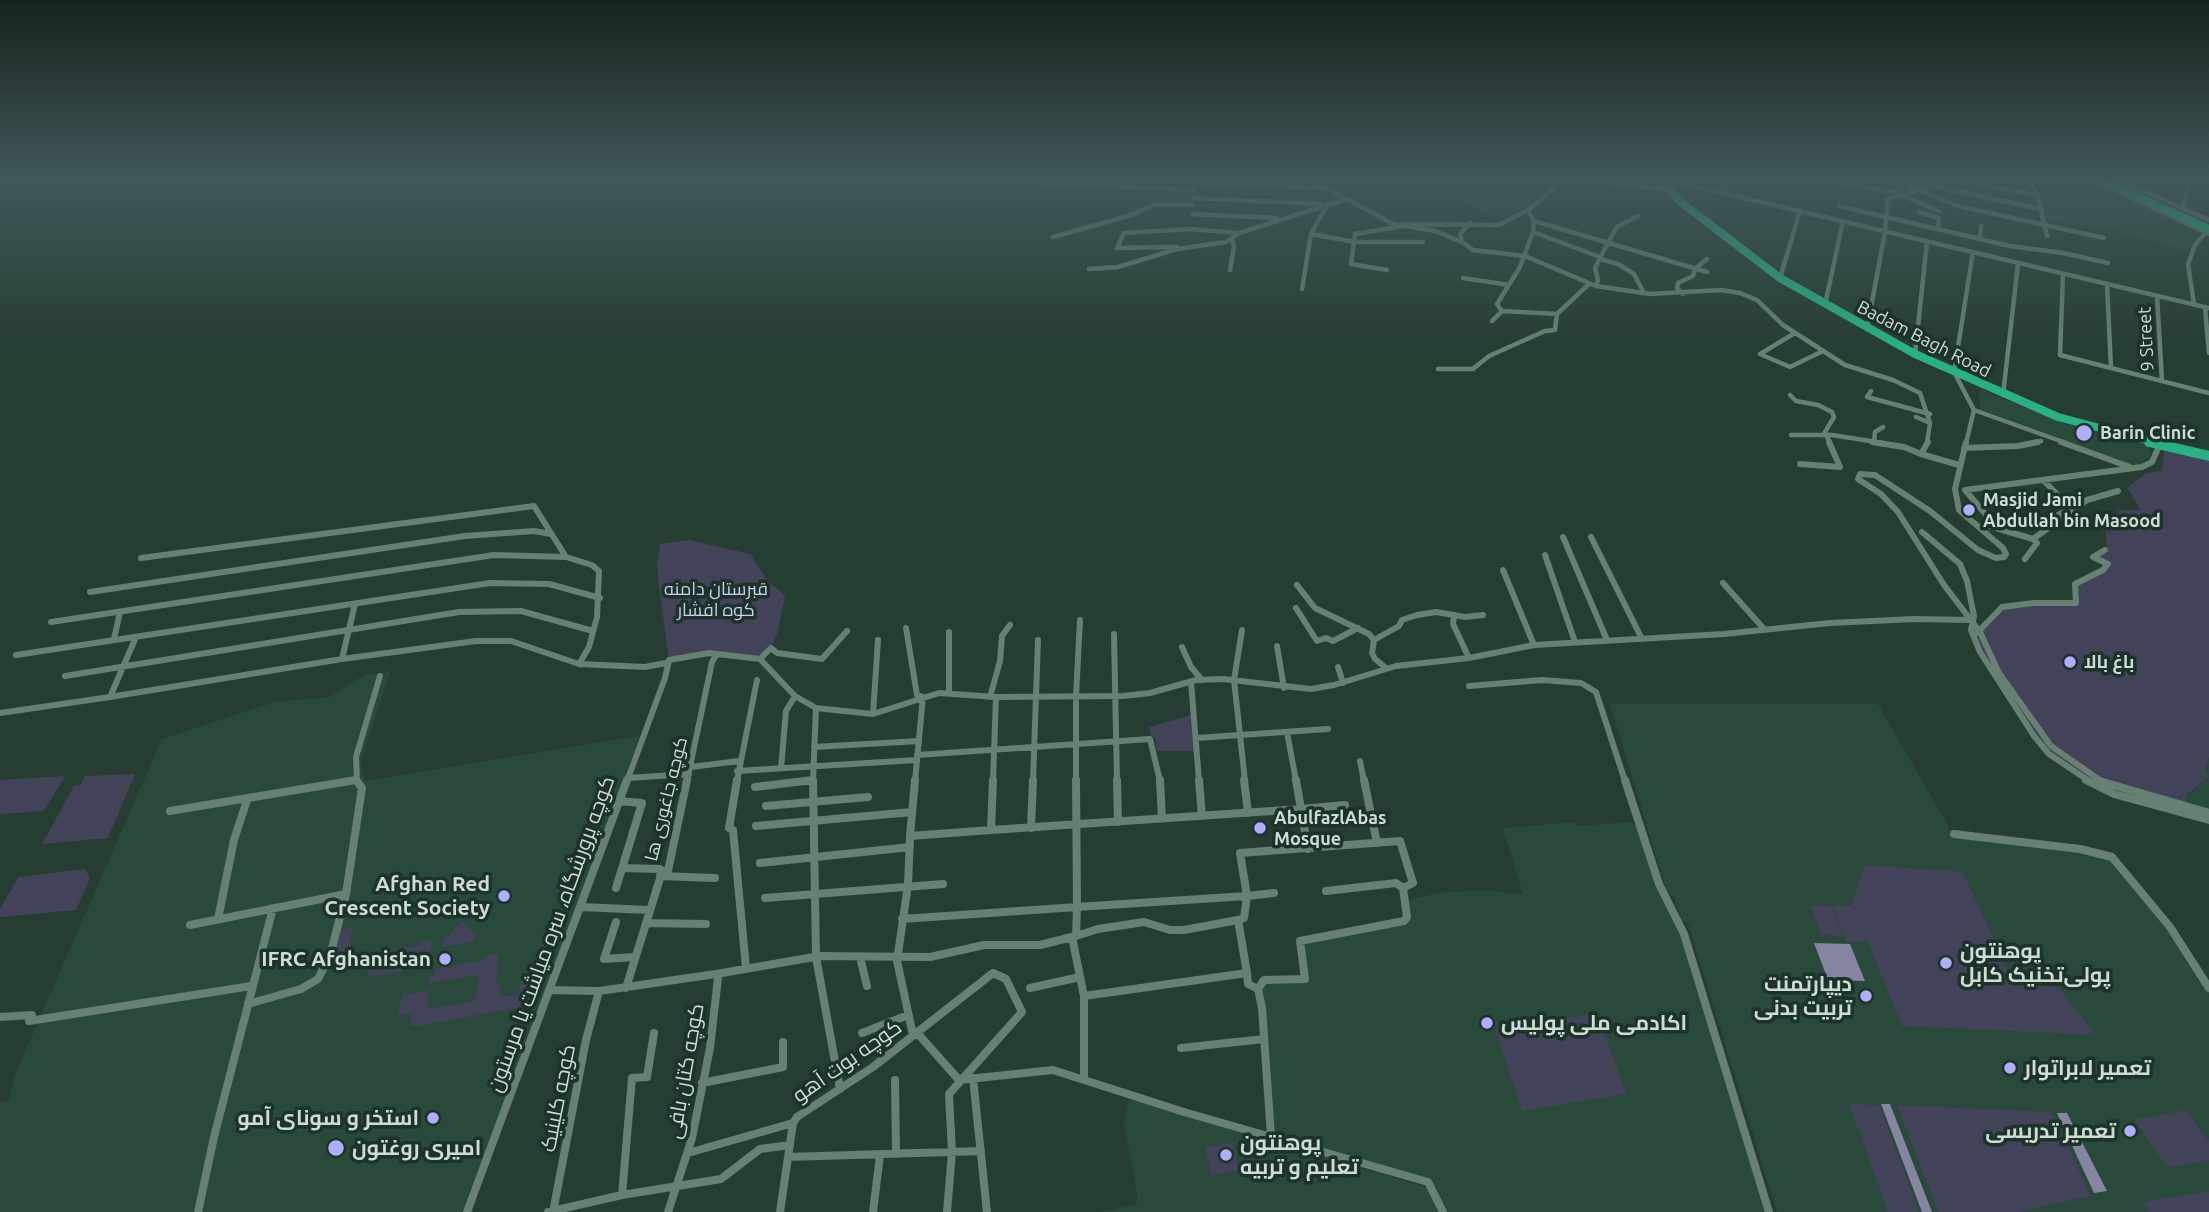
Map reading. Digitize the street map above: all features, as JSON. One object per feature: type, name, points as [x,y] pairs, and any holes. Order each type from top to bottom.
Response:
[{"type":"main road","name":"Badam Bagh Road","points":[[1723,235],[1780,278],[1825,305],[1914,354],[2003,395],[2085,425],[2209,456]]},
{"type":"street","points":[[1053,237],[1062,235]]},
{"type":"street","points":[[1123,235],[1116,248],[1186,248]]},
{"type":"street","points":[[1089,269],[1118,267],[1186,248],[1226,242],[1238,235]]},
{"type":"street","points":[[1302,289],[1311,235]]},
{"type":"street","points":[[1314,235],[1355,242],[1423,242]]},
{"type":"street","points":[[1356,235],[1350,264],[1387,270]]},
{"type":"street","points":[[1442,235],[1462,242],[1473,250],[1525,256],[1596,286],[1644,293],[1684,294],[1699,290],[1740,293],[1757,300],[1765,311],[1845,365],[1893,380],[1920,393],[1930,414],[1929,439],[1921,454]]},
{"type":"street","points":[[1460,235],[1462,242]]},
{"type":"street","points":[[1502,311],[1497,304],[1525,256],[1532,235]]},
{"type":"street","points":[[1540,235],[1618,264],[1634,274],[1644,293]]},
{"type":"street","points":[[1577,235],[1707,272]]},
{"type":"street","points":[[1596,286],[1598,280],[1594,268],[1613,235]]},
{"type":"street","points":[[1780,278],[1793,235]]},
{"type":"street","points":[[1825,305],[1840,235]]},
{"type":"street","points":[[1867,329],[1885,235]]},
{"type":"street","points":[[1896,235],[2207,307],[2209,353]]},
{"type":"street","points":[[1964,235],[2108,263]]},
{"type":"street","points":[[2088,235],[2104,238]]},
{"type":"street","points":[[2194,304],[2188,264],[2195,245],[2203,235]]},
{"type":"street","points":[[1230,270],[1234,247],[1232,239]]},
{"type":"street","points":[[1914,354],[1927,242]]},
{"type":"street","points":[[1973,252],[1954,372],[1974,410],[2133,468]]},
{"type":"street","points":[[1684,294],[1677,288],[1678,282],[1693,276],[1695,269],[1707,259]]},
{"type":"street","points":[[2003,395],[2018,264]]},
{"type":"street","points":[[2063,274],[2060,355],[2209,393]]},
{"type":"street","points":[[1463,278],[1509,285]]},
{"type":"street","points":[[1438,369],[1473,369],[1489,356],[1545,331],[1555,330],[1557,314],[1589,284]]},
{"type":"street","points":[[2107,285],[2111,368]]},
{"type":"street","name":"9 Street","points":[[2157,296],[2162,381]]},
{"type":"street","points":[[1492,321],[1502,311],[1557,314]]},
{"type":"street","points":[[1795,333],[1760,354],[1790,367],[1823,351]]},
{"type":"street","points":[[1871,391],[1866,397],[1930,414]]},
{"type":"street","points":[[1790,395],[1796,401],[1815,404],[1832,412],[1835,417],[1827,425],[1827,435],[1840,467],[1800,464]]},
{"type":"street","points":[[1974,410],[1959,464],[1955,489],[1957,506],[2003,548],[2004,557],[1996,558],[1978,550],[1930,511],[1875,475],[1860,474],[1858,479],[1881,494],[1898,512],[1931,566],[1971,621],[1992,674],[2049,754],[2091,783],[2115,794],[2207,816]]},
{"type":"street","points":[[1916,417],[1930,423]]},
{"type":"street","points":[[1874,442],[1875,432],[1883,427]]},
{"type":"street","points":[[1791,435],[1827,435],[1904,447],[1959,464]]},
{"type":"street","points":[[1964,448],[2018,446],[2041,441]]},
{"type":"street","points":[[2044,481],[2064,501],[2067,510],[2052,519],[2008,525],[2000,525],[1988,517],[1965,490],[2133,468],[2152,462],[2160,444]]},
{"type":"street","points":[[2034,539],[2087,500],[2118,491]]},
{"type":"street","points":[[141,558],[534,506],[566,557]]},
{"type":"street","points":[[1989,526],[2034,539],[2037,543],[2025,559]]},
{"type":"street","points":[[90,592],[465,536],[534,531],[551,534]]},
{"type":"street","points":[[1922,532],[1960,564],[1967,581],[1974,616],[1971,621]]},
{"type":"street","points":[[1563,537],[1607,640]]},
{"type":"street","points":[[1591,537],[1642,639]]},
{"type":"street","points":[[1977,633],[2002,607],[2033,603],[2076,603],[2075,584],[2103,570],[2108,564],[2093,557],[2105,550]]},
{"type":"street","points":[[51,622],[494,555],[566,557],[592,565],[599,571],[600,598],[593,631],[589,647],[579,664]]},
{"type":"street","points":[[1545,555],[1576,642]]},
{"type":"street","points":[[1503,570],[1534,645]]},
{"type":"street","points":[[16,655],[432,590],[520,582],[549,584],[600,598]]},
{"type":"street","points":[[1723,583],[1764,629]]},
{"type":"street","points":[[1297,585],[1315,608],[1370,634],[1374,640],[1372,653],[1386,668]]},
{"type":"street","points":[[342,659],[355,604]]},
{"type":"street","points":[[1296,608],[1317,641],[1326,638],[1333,641],[1358,628]]},
{"type":"street","points":[[65,676],[459,612],[521,611],[593,631]]},
{"type":"street","points":[[114,639],[120,612]]},
{"type":"street","points":[[1374,640],[1399,626],[1402,620],[1417,615],[1436,612],[1454,616],[1483,615]]},
{"type":"street","points":[[1454,616],[1453,624],[1469,657]]},
{"type":"street","points":[[0,713],[342,659],[501,640],[579,664],[665,666],[669,660],[696,654],[760,659],[795,696],[817,708],[873,714],[923,697],[949,692],[993,697],[1150,694],[1202,680],[1234,680],[1284,688],[1311,689],[1343,683],[1386,668],[1534,645],[1914,618],[1971,621]]},
{"type":"street","points":[[1080,620],[1075,743],[1077,907],[1074,937],[1084,996],[1084,1080]]},
{"type":"street","points":[[990,830],[994,750],[993,697],[1002,636],[1010,625]]},
{"type":"street","points":[[906,628],[917,695],[923,697]]},
{"type":"street","points":[[1242,630],[1234,680],[1248,813]]},
{"type":"street","points":[[760,659],[771,648],[777,653],[822,659],[847,631]]},
{"type":"street","points":[[949,632],[949,692]]},
{"type":"street","points":[[1114,634],[1118,822]]},
{"type":"street","points":[[110,697],[127,664],[136,637]]},
{"type":"street","points":[[873,714],[878,640]]},
{"type":"street","points":[[1031,828],[1038,640]]},
{"type":"street","points":[[1277,646],[1284,688]]},
{"type":"street","points":[[1182,647],[1191,667],[1202,680]]},
{"type":"street","name":"کوچه جاغوری ها","points":[[625,988],[661,874],[668,871],[712,662],[717,654]]},
{"type":"street","name":"کوچه پرورشگاه، سره میاشت یا مرستون","points":[[467,1212],[665,678],[665,666]]},
{"type":"street","points":[[1338,667],[1343,683]]},
{"type":"street","points":[[248,1004],[301,989],[318,979],[330,956],[346,894],[362,788],[356,780],[356,757],[380,676]]},
{"type":"street","points":[[746,968],[733,830],[729,828],[737,771],[757,680]]},
{"type":"street","points":[[1469,686],[1542,680],[1581,683],[1596,692],[1658,884],[1684,934],[1769,1212]]},
{"type":"street","points":[[1191,682],[1202,817]]},
{"type":"street","points":[[781,768],[786,711],[795,696]]},
{"type":"street","points":[[923,697],[908,885],[897,958],[913,1035],[919,1035],[959,1080]]},
{"type":"street","points":[[817,708],[814,712],[813,780],[816,957],[840,1089]]},
{"type":"street","points":[[1196,738],[1328,729]]},
{"type":"street","points":[[1287,732],[1308,849]]},
{"type":"street","points":[[737,771],[1150,739],[1158,771],[1162,819]]},
{"type":"street","points":[[814,747],[919,741]]},
{"type":"street","points":[[628,778],[739,761]]},
{"type":"street","points":[[1360,761],[1377,843]]},
{"type":"street","points":[[170,811],[356,780]]},
{"type":"street","points":[[755,787],[813,780]]},
{"type":"street","points":[[766,806],[868,797]]},
{"type":"street","points":[[218,919],[234,840],[247,800]]},
{"type":"street","points":[[616,888],[642,803],[619,801]]},
{"type":"street","points":[[910,836],[1345,805]]},
{"type":"street","points":[[757,826],[912,812]]},
{"type":"street","points":[[1954,834],[2109,854],[2170,927],[2209,988]]},
{"type":"street","points":[[716,974],[816,957],[930,957],[984,945],[1040,945],[1098,929],[1144,922],[1151,926],[1177,930],[1238,920],[1244,918],[1247,896],[1240,853],[1400,841],[1413,883],[1403,888]]},
{"type":"street","points":[[760,863],[910,847]]},
{"type":"street","points":[[623,867],[660,869],[661,874],[715,878]]},
{"type":"street","points":[[1326,891],[1396,883],[1403,888]]},
{"type":"street","points":[[765,898],[943,884]]},
{"type":"street","points":[[1271,1136],[1262,1008],[1258,989],[1264,980],[1305,979],[1300,941],[1404,921],[1407,917],[1403,888]]},
{"type":"street","points":[[902,919],[1274,893]]},
{"type":"street","points":[[190,925],[346,894]]},
{"type":"street","points":[[580,907],[649,910]]},
{"type":"street","points":[[198,1212],[205,1171],[248,1004],[250,986],[273,908]]},
{"type":"street","points":[[1238,920],[1248,984],[1258,989]]},
{"type":"street","points":[[616,922],[604,959],[634,957]]},
{"type":"street","points":[[646,923],[706,924]]},
{"type":"street","points":[[860,957],[867,986]]},
{"type":"street","name":"کوچه بوت آهو","points":[[780,1212],[793,1123],[797,1117],[840,1089],[993,973],[1006,979],[1022,1012],[959,1080]]},
{"type":"street","points":[[1084,996],[1247,973]]},
{"type":"street","name":"کوچه کتان بافی","points":[[550,990],[625,988],[716,974],[718,978],[710,1048],[688,1153],[668,1212]]},
{"type":"street","points":[[1030,988],[1080,977]]},
{"type":"street","points":[[0,1017],[30,1018],[250,986]]},
{"type":"street","name":"کوچه کلینیک","points":[[551,1212],[586,1040],[599,990]]},
{"type":"street","points":[[862,1033],[908,1015]]},
{"type":"street","points":[[622,1195],[632,1078],[646,1077],[654,1033]]},
{"type":"street","points":[[1181,1048],[1264,1039]]},
{"type":"street","points":[[702,1083],[783,1067],[783,1042]]},
{"type":"street","points":[[959,1080],[1053,1070],[1428,1182],[1443,1212]]},
{"type":"street","points":[[973,1078],[987,1212]]},
{"type":"street","points":[[895,1080],[896,1154]]},
{"type":"street","points":[[947,1212],[952,1152],[948,1098],[959,1080]]},
{"type":"street","points":[[688,1153],[793,1123]]},
{"type":"street","points":[[551,1212],[622,1195],[721,1179],[760,1149],[790,1145]]},
{"type":"street","points":[[788,1157],[981,1151]]},
{"type":"street","points":[[873,1212],[880,1155]]},
{"type":"shaded area","points":[[2130,235],[2198,235],[2186,251]]},
{"type":"shaded area","points":[[1979,389],[2070,425],[2148,446],[2151,455],[2137,467],[1980,409]]},
{"type":"shaded area","points":[[390,672],[361,760],[364,781],[639,736],[595,863],[462,1212],[0,1212],[0,1103],[9,1101],[14,1077],[162,739],[275,702],[330,697],[364,675]]},
{"type":"shaded area","name":"پوهنتون پولی‌تخنیک کابل","points":[[1610,704],[1878,704],[1954,836],[2106,855],[2173,933],[2209,993],[2209,1212],[1777,1212],[1688,923],[1681,920],[1674,895],[1668,895]]},
{"type":"shaded area","points":[[2209,758],[2209,820],[2195,816],[2185,797],[2198,788]]},
{"type":"shaded area","name":"اکادمی ملی پولیس","points":[[1574,822],[1576,826],[1632,822],[1633,825],[1639,825],[1680,925],[1769,1212],[1443,1212],[1428,1182],[1271,1136],[1258,989],[1264,980],[1305,978],[1300,941],[1404,921],[1406,901],[1437,893],[1479,890],[1523,894],[1503,828]]},
{"type":"shaded area","points":[[1814,943],[1850,944],[1865,981],[1828,980]]},
{"type":"shaded area","name":"پوهنتون تعلیم و تربیه","points":[[1129,1098],[1425,1187],[1432,1196],[1437,1212],[1099,1212],[1135,1205],[1138,1199],[1124,1124]]},
{"type":"shaded area","points":[[1881,1104],[1890,1104],[1932,1212],[1922,1212]]},
{"type":"shaded area","points":[[2057,1113],[2067,1113],[2107,1191],[2094,1193]]},
{"type":"green space","points":[[2164,451],[2209,460],[2209,758],[2205,769],[2209,776],[2185,797],[2195,816],[2114,794],[2070,769],[2034,736],[1973,635],[2002,607],[2074,604],[2075,584],[2107,564],[2093,557],[2107,548],[2105,528],[2114,521],[2112,517],[2118,515],[2119,510],[2141,510],[2127,488],[2146,473],[2162,471]]},
{"type":"green space","name":"قبرستان دامنه کوه افشار","points":[[689,540],[750,554],[767,580],[785,596],[777,634],[771,648],[760,659],[709,653],[669,660],[657,566],[660,544]]},
{"type":"green space","points":[[1191,715],[1194,751],[1157,751],[1155,737],[1151,736],[1149,727]]},
{"type":"green space","points":[[135,774],[108,838],[42,844],[74,786],[81,785],[85,776]]},
{"type":"green space","points":[[65,776],[44,811],[0,814],[0,780]]},
{"type":"green space","points":[[1865,865],[1963,872],[2014,984],[2058,987],[2096,1035],[1902,1026],[1868,942],[1846,941],[1832,905],[1852,906],[1856,912],[1852,903]]},
{"type":"green space","points":[[85,869],[90,878],[76,910],[0,917],[0,910],[18,877]]},
{"type":"green space","points":[[1810,905],[1831,906],[1843,936],[1821,935]]},
{"type":"green space","points":[[463,920],[475,935],[474,941],[443,947],[444,940]]},
{"type":"green space","points":[[353,927],[348,957],[420,945],[421,942],[432,940],[431,952],[405,957],[402,971],[368,977],[370,961],[354,967],[324,969],[336,932]]},
{"type":"green space","points":[[499,954],[496,982],[501,984],[499,997],[518,995],[522,978],[539,975],[544,977],[539,993],[531,994],[530,1006],[410,1027],[412,1014],[398,1016],[402,995],[429,990],[427,1009],[475,1001],[479,975],[429,983],[429,976],[435,975],[435,969],[484,960],[485,956]]},
{"type":"green space","points":[[1596,1013],[1627,1094],[1522,1111],[1495,1029]]},
{"type":"green space","points":[[1849,1104],[1879,1105],[1919,1212],[1888,1212]]},
{"type":"green space","points":[[1897,1105],[2052,1112],[2091,1196],[2016,1212],[1938,1212]]},
{"type":"green space","points":[[2186,1110],[2209,1141],[2209,1160],[2168,1168],[2134,1120]]},
{"type":"green space","points":[[1233,1143],[1239,1171],[1211,1175],[1205,1147]]},
{"type":"green space","points":[[2209,1191],[2209,1212],[2149,1212],[2142,1202]]},
{"type":"place","name":"Barin Clinic","points":[[2084,433]]},
{"type":"place","name":"Masjid Jami Abdullah bin Masood","points":[[1969,510]]},
{"type":"place","name":"باغ بالا","points":[[2070,662]]},
{"type":"place","name":"AbulfazlAbas Mosque","points":[[1260,828]]},
{"type":"place","name":"Afghan Red Crescent Society","points":[[504,896]]},
{"type":"place","name":"IFRC Afghanistan","points":[[445,959]]},
{"type":"place","name":"پوهنتون پولی‌تخنیک کابل","points":[[1946,963]]},
{"type":"place","name":"دیپارتمنت تربیت بدنی","points":[[1866,996]]},
{"type":"place","name":"اکادمی ملی پولیس","points":[[1487,1023]]},
{"type":"place","name":"تعمیر لابراتوار","points":[[2010,1068]]},
{"type":"place","name":"استخر و سونای آمو","points":[[433,1118]]},
{"type":"place","name":"تعمیر تدریسی","points":[[2130,1131]]},
{"type":"place","name":"امیری روغتون","points":[[336,1148]]},
{"type":"place","name":"پوهنتون تعلیم و تربیه","points":[[1226,1155]]}]
